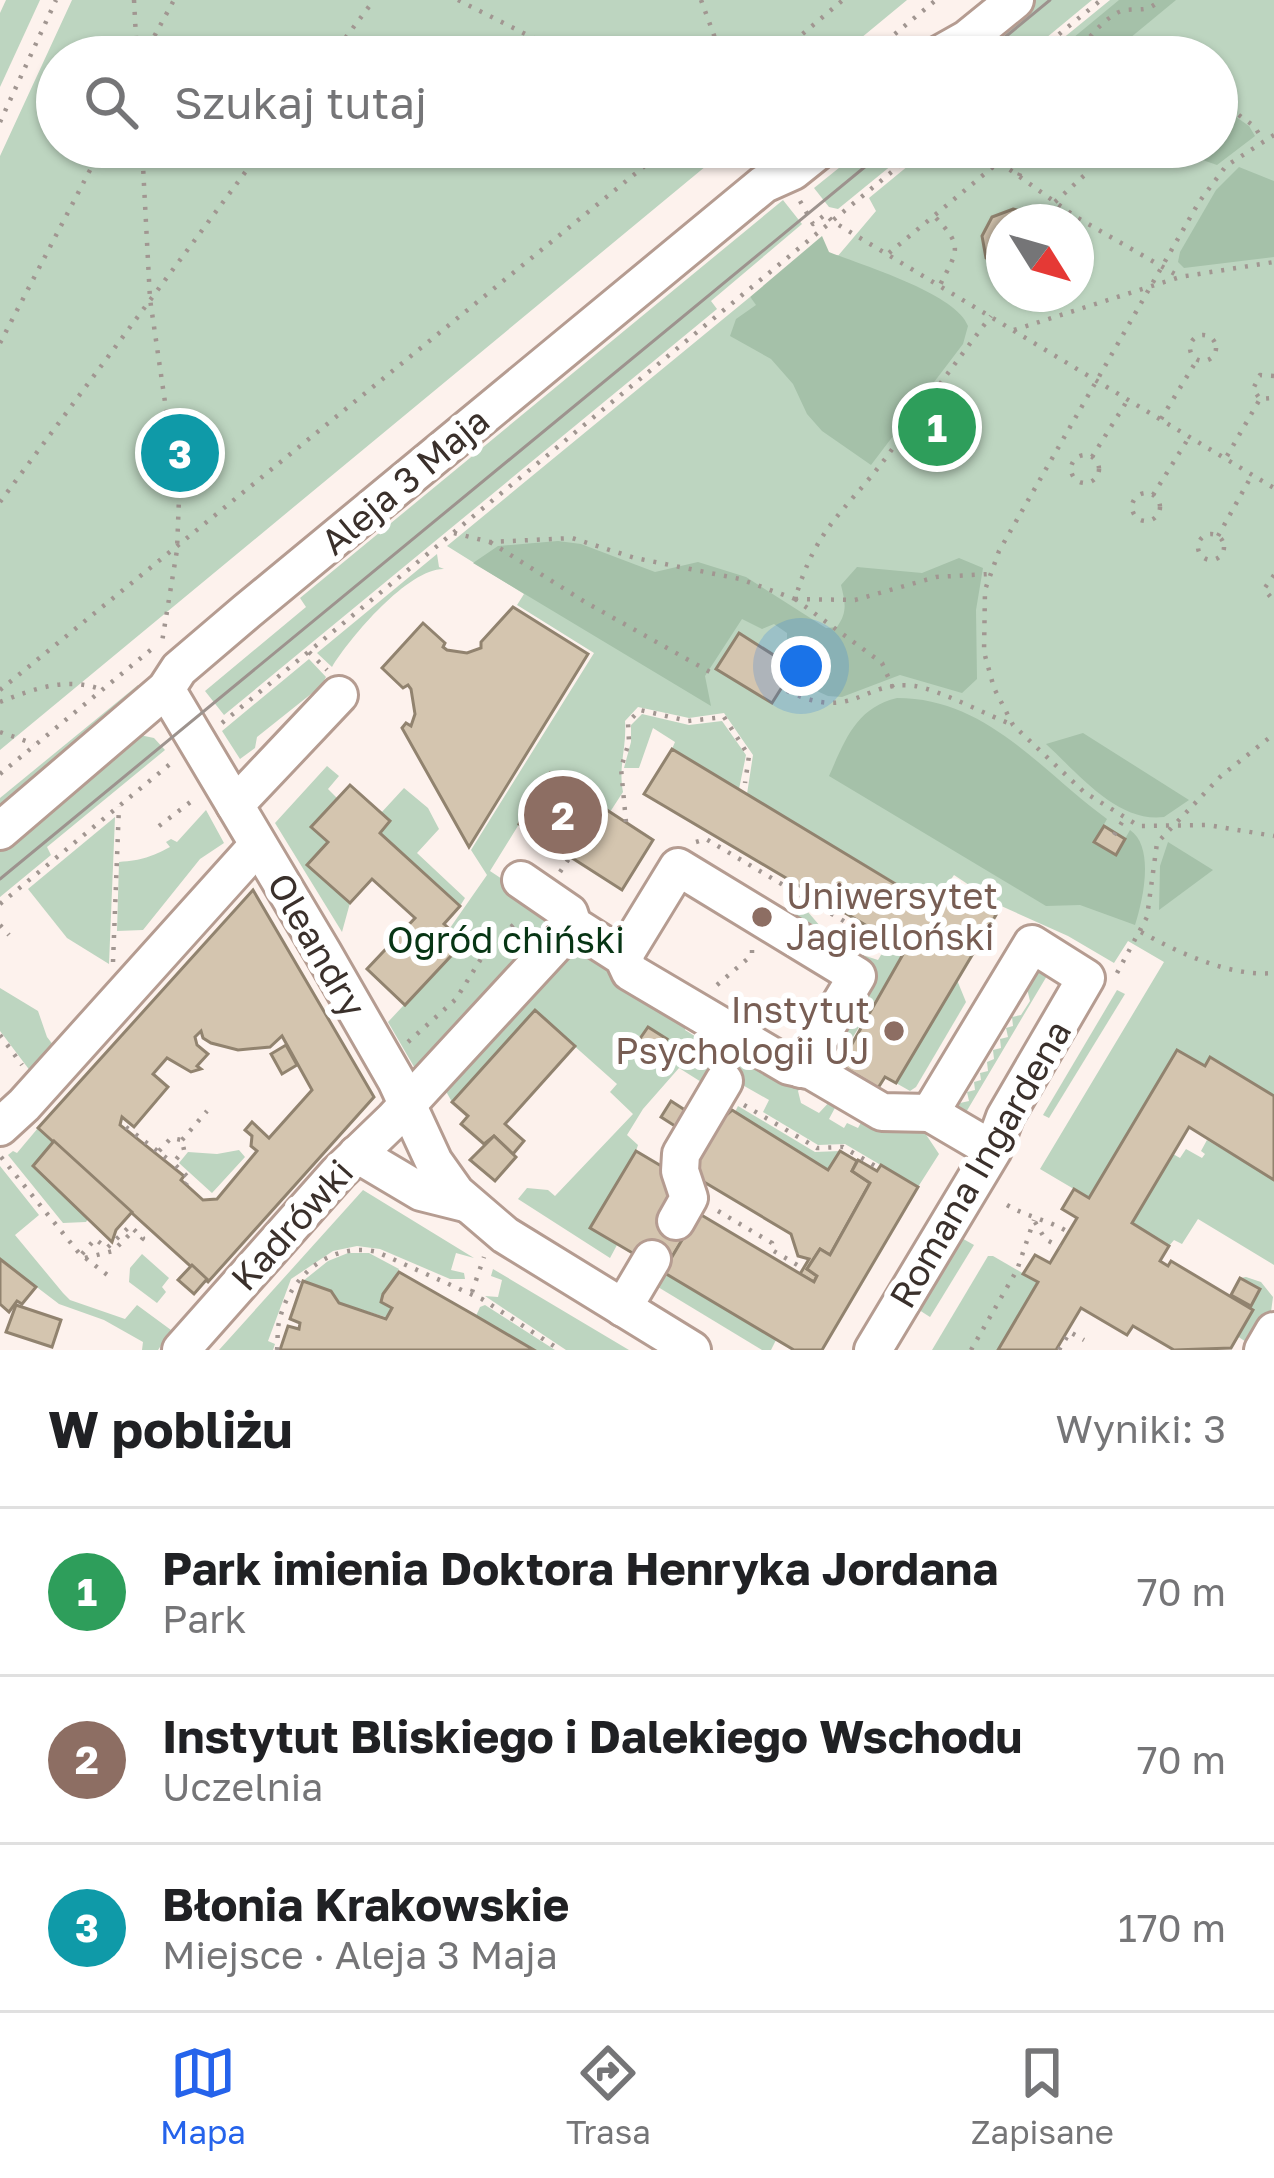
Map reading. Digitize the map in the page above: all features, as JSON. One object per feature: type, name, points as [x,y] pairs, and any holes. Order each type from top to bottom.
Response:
[{"type":"street","points":[[971,36],[1015,0]]},
{"type":"street","name":"Aleja 3 Maja","points":[[0,831],[166,689],[179,668],[247,611],[764,184],[797,168]]},
{"type":"street","points":[[218,799],[334,684]]},
{"type":"street","name":"Oleandry","points":[[166,689],[218,799],[258,845],[408,1105],[434,1162],[465,1203],[505,1235],[692,1350]]},
{"type":"street","points":[[0,1127],[258,845]]},
{"type":"street","points":[[623,957],[678,867],[857,976],[801,1069]]},
{"type":"street","points":[[542,884],[569,913],[573,925],[623,957],[630,972],[711,1020],[882,1112],[930,1113],[993,1150]]},
{"type":"street","name":"Kadrówki","points":[[181,1350],[573,925]]},
{"type":"street","points":[[930,1113],[1032,944],[1086,978]]},
{"type":"street","name":"Romana Ingardena","points":[[873,1350],[993,1150],[1005,1117],[1086,978]]},
{"type":"street","points":[[682,1210],[681,1154],[721,1085]]},
{"type":"street","name":"Oleandry","points":[[357,1154],[421,1192],[465,1203]]},
{"type":"street","points":[[622,1308],[652,1259]]},
{"type":"street","points":[[1263,1350],[1274,1331]]},
{"type":"path","points":[[39,36],[56,0]]},
{"type":"path","points":[[134,0],[138,36]]},
{"type":"path","points":[[153,36],[174,0]]},
{"type":"path","points":[[347,36],[374,0]]},
{"type":"path","points":[[458,0],[529,36]]},
{"type":"path","points":[[701,0],[714,36]]},
{"type":"path","points":[[800,36],[844,0]]},
{"type":"path","points":[[892,36],[936,0]]},
{"type":"path","points":[[1056,36],[1100,0]]},
{"type":"path","points":[[1088,36],[1117,13],[1143,12],[1160,0]]},
{"type":"path","points":[[0,122],[36,44]]},
{"type":"path","points":[[1238,114],[1264,140]]},
{"type":"path","points":[[1238,156],[1274,135]]},
{"type":"path","points":[[0,343],[91,168]]},
{"type":"path","points":[[143,168],[150,299],[179,498],[177,550],[161,641]]},
{"type":"path","points":[[0,502],[248,168]]},
{"type":"path","points":[[0,690],[642,168]]},
{"type":"path","points":[[216,728],[896,168]]},
{"type":"path","points":[[889,254],[992,168]]},
{"type":"path","points":[[1007,168],[1054,202],[1180,277]]},
{"type":"path","points":[[1018,176],[1022,168]]},
{"type":"path","points":[[1226,168],[1162,267],[1008,533],[989,574],[984,652],[994,688],[1013,725],[1070,780],[1124,819],[1150,828],[1242,828],[1274,836]]},
{"type":"path","points":[[1054,202],[1089,171]]},
{"type":"path","points":[[795,191],[813,224],[826,214],[1274,488]]},
{"type":"path","points":[[934,216],[955,238],[956,253],[940,284]]},
{"type":"path","points":[[1014,330],[1152,284],[1274,262]]},
{"type":"path","points":[[795,599],[807,557],[822,532],[881,464],[991,316]]},
{"type":"path","points":[[1207,335],[1215,353],[1208,360],[1197,360],[1190,353],[1190,343],[1207,335]]},
{"type":"path","points":[[1161,419],[1197,360]]},
{"type":"path","points":[[1260,399],[1253,389],[1256,378],[1274,376]]},
{"type":"path","points":[[1260,399],[1274,398]]},
{"type":"path","points":[[1092,457],[1128,399]]},
{"type":"path","points":[[1226,458],[1260,399]]},
{"type":"path","points":[[1153,495],[1190,437]]},
{"type":"path","points":[[1092,457],[1098,464],[1096,477],[1086,484],[1077,481],[1071,473],[1075,459],[1092,457]]},
{"type":"path","points":[[1218,536],[1252,475]]},
{"type":"path","points":[[1145,493],[1153,495],[1160,503],[1157,516],[1144,521],[1136,518],[1134,500],[1145,493]]},
{"type":"path","points":[[454,533],[490,542],[572,538],[635,558],[740,579],[795,599],[882,663],[893,688]]},
{"type":"path","points":[[1218,536],[1225,545],[1223,554],[1212,560],[1204,558],[1198,547],[1202,538],[1218,536]]},
{"type":"path","points":[[490,542],[710,672]]},
{"type":"path","points":[[795,599],[855,600],[936,577],[989,574]]},
{"type":"path","points":[[1274,575],[1264,589],[1274,601]]},
{"type":"path","points":[[309,652],[334,684]]},
{"type":"path","points":[[0,774],[144,656]]},
{"type":"path","points":[[0,702],[62,683],[86,683],[103,690]]},
{"type":"path","points":[[787,691],[827,705],[893,688],[927,689],[1013,725]]},
{"type":"path","points":[[626,822],[621,768],[629,742],[628,722],[640,710],[688,721],[724,717],[749,756],[745,783]]},
{"type":"path","points":[[0,731],[35,745]]},
{"type":"path","points":[[1086,978],[1108,988],[1141,932],[1149,907],[1154,850],[1171,827],[1221,776],[1274,734]]},
{"type":"path","points":[[0,904],[179,756]]},
{"type":"path","points":[[159,826],[218,799]]},
{"type":"path","points":[[118,806],[113,962],[129,986]]},
{"type":"path","points":[[1114,835],[1124,819]]},
{"type":"path","points":[[691,843],[706,839],[889,948],[892,944]]},
{"type":"path","points":[[399,1050],[456,999],[489,946],[570,857]]},
{"type":"path","points":[[711,1020],[717,982],[752,955],[752,912]]},
{"type":"path","points":[[0,925],[9,935]]},
{"type":"path","points":[[1141,932],[1186,954],[1236,970],[1274,973]]},
{"type":"path","points":[[721,1085],[817,1148],[843,1147],[877,1167]]},
{"type":"path","points":[[182,1140],[207,1111]]},
{"type":"path","points":[[126,1126],[190,1178],[186,1184]]},
{"type":"path","points":[[159,1151],[171,1138],[182,1140]]},
{"type":"path","points":[[173,1163],[184,1150],[182,1140]]},
{"type":"path","points":[[0,1156],[83,1256],[110,1277]]},
{"type":"path","points":[[682,1210],[706,1204],[772,1243],[772,1250],[799,1266]]},
{"type":"path","points":[[1007,1205],[1068,1232]]},
{"type":"path","points":[[1034,1220],[1045,1238],[1060,1247]]},
{"type":"path","points":[[971,1350],[1017,1270],[1034,1220]]},
{"type":"path","points":[[83,1256],[95,1239],[107,1248],[130,1226],[143,1238],[139,1243]]},
{"type":"path","points":[[83,1256],[113,1251],[134,1230]]},
{"type":"path","points":[[277,1350],[279,1324],[293,1288],[308,1270],[335,1253],[359,1249],[377,1252],[472,1294],[560,1350]]},
{"type":"path","points":[[472,1294],[484,1257]]},
{"type":"path","points":[[1059,1350],[1070,1332],[1084,1340]]},
{"type":"green space","points":[[6,0],[40,0],[0,87],[0,13]]},
{"type":"green space","points":[[72,0],[907,0],[863,36],[55,36]]},
{"type":"green space","points":[[1026,0],[1092,0],[1048,36],[982,36]]},
{"type":"green space","name":"Ogród chiński","points":[[1110,0],[1274,0],[1274,1096],[1210,1058],[1205,1066],[1177,1050],[1089,1198],[1040,1169],[1164,962],[1128,941],[1114,963],[999,905],[954,875],[936,901],[922,892],[918,896],[747,794],[753,755],[724,713],[689,718],[638,707],[625,721],[623,792],[610,812],[550,774],[490,871],[553,913],[550,936],[690,1019],[685,1030],[724,1054],[732,1043],[741,1057],[784,1085],[804,1082],[798,1091],[801,1103],[819,1113],[832,1099],[837,1104],[829,1119],[844,1128],[847,1123],[858,1128],[864,1117],[871,1128],[919,1124],[939,1154],[918,1187],[845,1144],[818,1145],[763,1112],[769,1100],[739,1083],[706,1085],[679,1068],[627,1135],[638,1145],[636,1151],[590,1228],[617,1245],[610,1258],[518,1199],[527,1188],[548,1190],[555,1196],[633,1114],[610,1092],[617,1084],[535,1011],[452,1102],[443,1086],[417,1072],[388,1022],[463,942],[450,928],[487,875],[471,850],[594,653],[517,605],[524,594],[447,546],[750,297],[756,304],[837,257],[876,211],[869,198],[905,168],[1238,168],[1238,36],[1066,36]]},
{"type":"green space","points":[[1119,0],[1176,0],[1132,36],[1075,36]]},
{"type":"green space","points":[[36,78],[36,168],[704,168],[0,750],[0,156]]},
{"type":"green space","points":[[1238,118],[1249,126],[1255,136],[1238,149]]},
{"type":"green space","points":[[1239,167],[1274,181],[1274,257],[1184,268],[1178,262],[1180,252],[1216,190]]},
{"type":"green space","points":[[839,168],[888,168],[838,209],[829,207],[814,188]]},
{"type":"green space","points":[[783,200],[802,224],[711,301],[717,309],[224,715],[205,691],[306,607],[300,598]]},
{"type":"green space","points":[[822,236],[829,252],[928,292],[960,314],[968,326],[963,344],[871,465],[822,431],[771,359],[730,336],[736,319],[756,305],[750,297]]},
{"type":"green space","points":[[581,544],[655,572],[698,562],[746,577],[826,628],[840,622],[845,607],[841,585],[857,567],[922,573],[959,558],[983,568],[976,610],[977,679],[962,693],[900,675],[842,697],[828,696],[788,678],[798,661],[787,643],[787,633],[774,624],[762,629],[742,619],[705,676],[711,706],[473,563],[498,546]]},
{"type":"green space","points":[[437,554],[439,567],[444,569],[398,591],[332,667],[317,653]]},
{"type":"green space","points":[[309,659],[326,677],[321,686],[257,737],[255,748],[240,759],[222,731]]},
{"type":"green space","points":[[138,685],[142,689],[0,807],[0,798]]},
{"type":"green space","points":[[897,698],[958,710],[1011,740],[1107,819],[1094,842],[1116,855],[1130,830],[1138,838],[1145,861],[1135,925],[1080,905],[1046,906],[829,776],[862,718]]},
{"type":"green space","points":[[642,714],[689,725],[722,721],[746,755],[739,789],[672,749],[675,742],[653,728],[639,768],[624,768],[631,725]]},
{"type":"green space","points":[[1083,733],[1189,800],[1164,817],[1147,817],[1114,804],[1046,744]]},
{"type":"green space","points":[[135,734],[154,738],[165,750],[47,847],[51,855],[0,897],[0,845]]},
{"type":"green space","points":[[327,766],[339,776],[328,789],[337,798],[311,827],[328,842],[308,865],[350,903],[342,932],[275,823]]},
{"type":"green space","points":[[404,788],[428,808],[439,829],[417,853],[465,898],[460,906],[380,833],[390,822],[381,813]]},
{"type":"green space","points":[[206,810],[224,843],[200,859],[143,930],[117,931],[119,862],[146,858],[170,847],[166,842],[177,842]]},
{"type":"green space","points":[[115,817],[109,964],[67,938],[28,889]]},
{"type":"green space","points":[[1168,842],[1213,870],[1159,910],[1160,866]]},
{"type":"green space","points":[[790,909],[808,912],[838,947],[878,960],[884,950],[903,954],[844,1052],[829,1042],[871,972],[780,916]]},
{"type":"green space","points":[[1054,964],[962,1119],[951,1105],[969,1101],[967,1092],[975,1090],[980,1073],[988,1071],[993,1050],[1001,1048],[1000,1039],[1008,1037],[1006,1028],[1013,1026],[1012,1017],[1021,1015],[1030,1001],[1023,972]]},
{"type":"green space","points":[[957,980],[966,1002],[910,1091],[896,1083]]},
{"type":"green space","points":[[0,988],[38,1011],[57,1050],[34,1076],[0,1031]]},
{"type":"green space","points":[[1117,990],[1125,994],[1049,1118],[1043,1115]]},
{"type":"green space","points":[[738,1106],[815,1152],[840,1151],[828,1170],[734,1114]]},
{"type":"green space","points":[[38,1128],[54,1141],[86,1222],[63,1223],[8,1155],[17,1153]]},
{"type":"green space","points":[[1207,1140],[1274,1180],[1274,1265],[1198,1219],[1182,1244],[1174,1240],[1169,1246],[1132,1223],[1173,1154],[1180,1158],[1186,1149],[1202,1158]]},
{"type":"green space","points":[[239,1150],[245,1157],[212,1193],[179,1163],[188,1152]]},
{"type":"green space","points":[[0,1166],[39,1215],[15,1235],[63,1293],[70,1300],[125,1319],[137,1305],[171,1330],[158,1350],[142,1350],[143,1342],[104,1320],[59,1304],[0,1259]]},
{"type":"green space","points":[[363,1190],[474,1258],[456,1253],[451,1270],[464,1273],[465,1279],[450,1279],[380,1249],[357,1246],[333,1251],[291,1279],[268,1341],[275,1344],[273,1350],[219,1350]]},
{"type":"green space","points":[[958,1236],[974,1245],[930,1317],[916,1308]]},
{"type":"green space","points":[[348,1253],[369,1253],[399,1269],[382,1302],[392,1308],[389,1318],[339,1303],[331,1291],[303,1281],[328,1261]]},
{"type":"green space","points":[[142,1254],[169,1278],[157,1303],[129,1282],[130,1268]]},
{"type":"green space","points":[[988,1256],[1038,1282],[998,1350],[932,1350]]},
{"type":"green space","points":[[493,1269],[629,1350],[566,1350],[485,1296],[498,1297],[502,1280],[491,1276]]},
{"type":"green space","points":[[665,1273],[776,1340],[771,1350],[762,1350],[653,1284]]},
{"type":"green space","points":[[1240,1278],[1261,1282],[1273,1297],[1271,1312],[1251,1345],[1237,1336],[1260,1290]]},
{"type":"green space","points":[[485,1305],[555,1350],[534,1350],[476,1316]]},
{"type":"building","points":[[513,607],[588,654],[469,847],[402,728],[406,723],[411,726],[415,714],[411,689],[403,688],[382,668],[423,623],[447,650],[467,653],[481,648],[481,642]]},
{"type":"building","points":[[739,633],[794,668],[772,703],[716,669]]},
{"type":"building","points":[[672,749],[932,906],[945,885],[996,915],[896,1083],[885,1077],[878,1088],[840,1065],[906,949],[644,794]]},
{"type":"building","points":[[550,773],[653,840],[622,890],[519,824]]},
{"type":"building","points":[[350,785],[390,821],[380,833],[460,906],[444,924],[464,942],[405,1005],[367,969],[415,918],[372,879],[350,903],[307,865],[328,842],[311,827]]},
{"type":"building","points":[[1104,826],[1125,839],[1116,855],[1094,842]]},
{"type":"building","points":[[253,890],[374,1097],[208,1282],[38,1128]],"holes":[[[201,1031],[203,1038],[238,1050],[270,1047],[282,1036],[312,1090],[269,1138],[252,1122],[245,1130],[257,1151],[217,1199],[203,1200],[181,1180],[184,1176],[120,1125],[122,1117],[134,1127],[168,1087],[153,1074],[167,1058],[191,1072],[201,1069],[197,1066],[208,1054],[195,1037]]]},
{"type":"building","points":[[535,1010],[575,1046],[505,1124],[524,1141],[513,1154],[494,1136],[484,1144],[461,1124],[468,1116],[452,1102]]},
{"type":"building","points":[[648,1027],[667,1039],[659,1053],[639,1040]]},
{"type":"building","points":[[286,1045],[297,1065],[282,1074],[271,1054]]},
{"type":"building","points":[[1177,1050],[1205,1066],[1210,1057],[1274,1096],[1274,1180],[1189,1127],[1132,1223],[1169,1246],[1160,1261],[1168,1266],[1171,1261],[1253,1310],[1231,1348],[1174,1350],[1133,1326],[1127,1335],[1081,1308],[1056,1350],[998,1350],[1038,1282],[1023,1274],[1035,1255],[1050,1263],[1077,1218],[1062,1209],[1074,1189],[1089,1198]]},
{"type":"building","points":[[671,1101],[688,1112],[678,1128],[661,1117]]},
{"type":"building","points":[[732,1110],[828,1170],[840,1151],[857,1161],[852,1171],[870,1183],[830,1255],[820,1249],[807,1269],[817,1276],[814,1282],[800,1274],[809,1259],[798,1256],[791,1234],[694,1176],[699,1139]]},
{"type":"building","points":[[494,1136],[516,1157],[495,1181],[470,1160]]},
{"type":"building","points":[[54,1141],[132,1212],[112,1242],[33,1166]]},
{"type":"building","points":[[636,1151],[673,1173],[689,1229],[666,1267],[590,1228]]},
{"type":"building","points":[[858,1160],[877,1171],[881,1165],[918,1187],[822,1350],[794,1350],[663,1272],[698,1213],[814,1282],[817,1276],[807,1269],[820,1249],[830,1255],[870,1183],[852,1171]]},
{"type":"building","points":[[0,1259],[36,1287],[9,1312],[0,1304]]},
{"type":"building","points":[[192,1265],[207,1279],[194,1294],[178,1280]]},
{"type":"building","points":[[399,1272],[534,1350],[280,1350],[288,1326],[299,1329],[300,1323],[290,1319],[303,1281],[331,1291],[339,1303],[386,1319],[392,1308],[381,1302],[383,1294]]},
{"type":"building","points":[[1240,1278],[1260,1289],[1251,1306],[1231,1295]]},
{"type":"building","points":[[16,1305],[61,1320],[52,1347],[6,1332]]},
{"type":"tram line","points":[[1006,36],[1050,0]]},
{"type":"tram line","points":[[0,879],[863,168]]},
{"type":"place","name":"Park imienia Doktora Henryka Jordana","points":[[937,427]]},
{"type":"place","name":"Błonia Krakowskie","points":[[180,453]]},
{"type":"place","name":"Instytut Bliskiego i Dalekiego Wschodu","points":[[563,815]]},
{"type":"place","name":"Uniwersytet Jagielloński","points":[[762,917]]},
{"type":"place","name":"Instytut Psychologii UJ","points":[[894,1031]]}]
